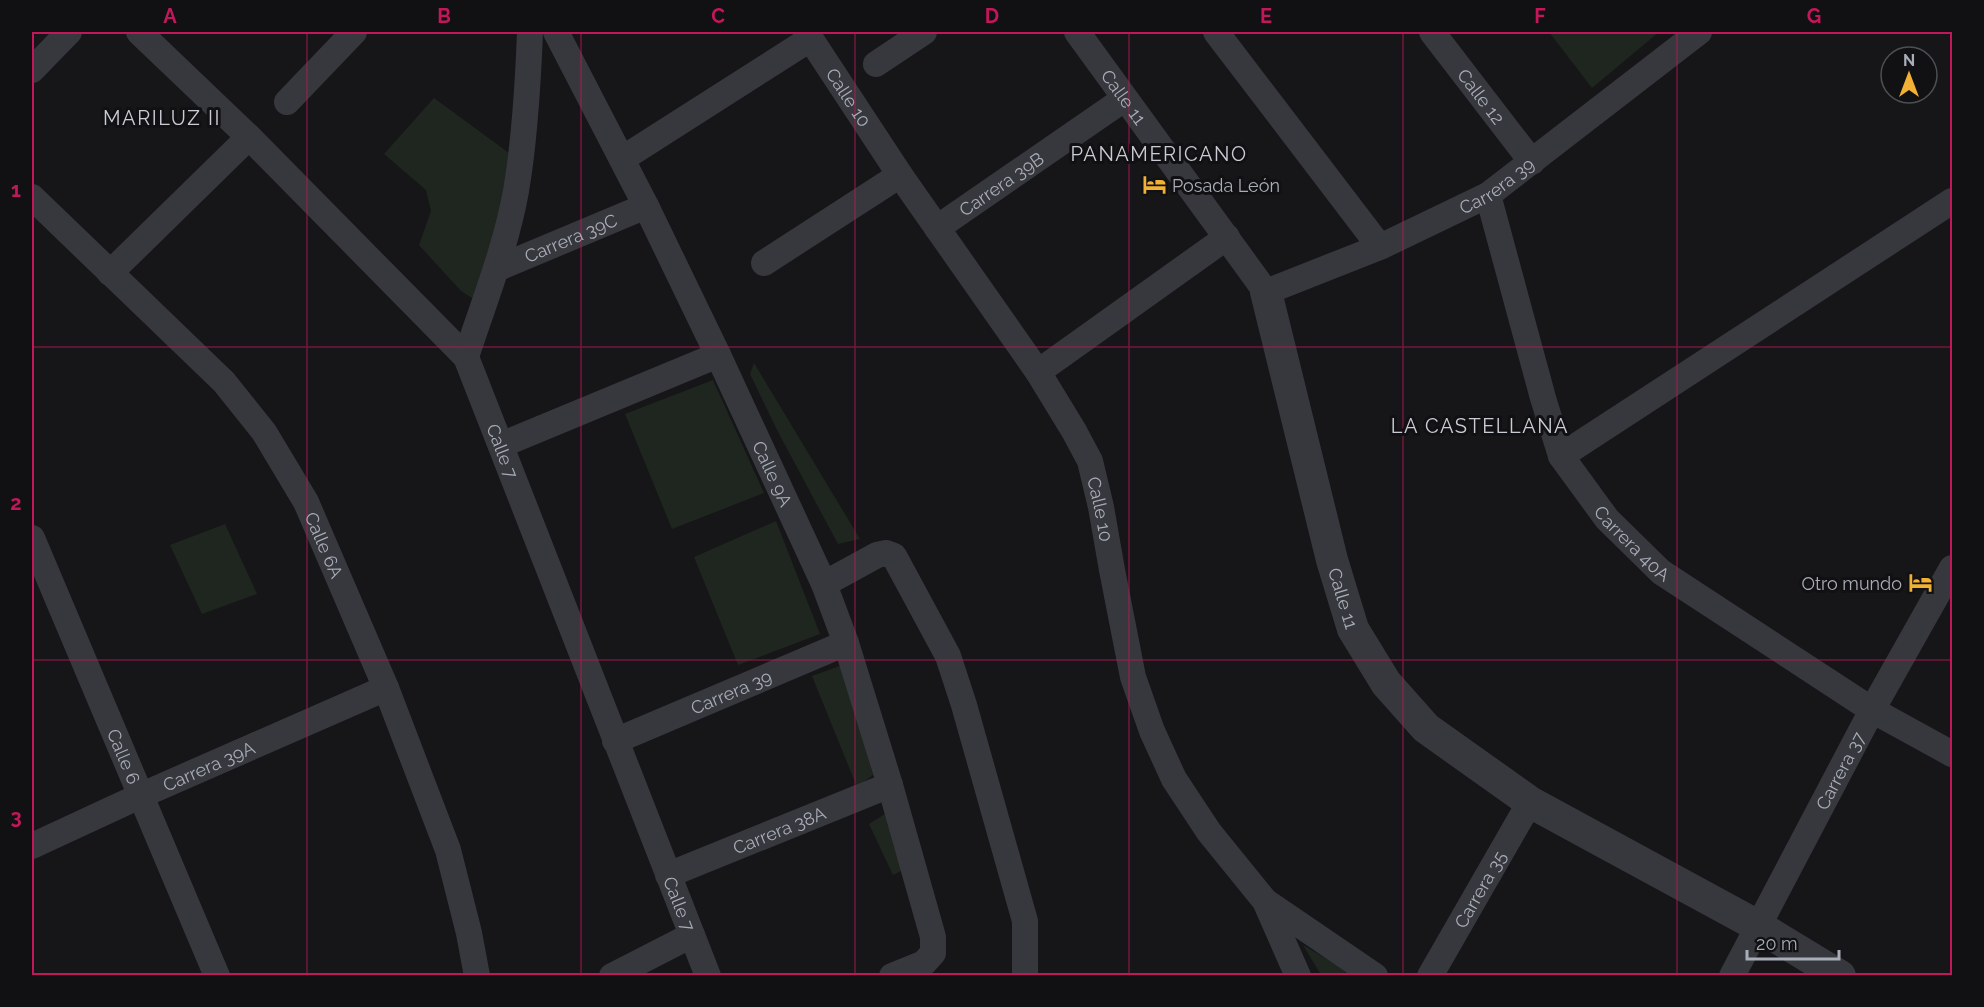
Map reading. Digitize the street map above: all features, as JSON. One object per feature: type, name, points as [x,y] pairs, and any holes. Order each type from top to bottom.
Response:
[{"type":"street","points":[[32,70],[69,32]]},
{"type":"street","name":"Calle 7","points":[[139,32],[249,137],[466,357],[708,975]]},
{"type":"street","points":[[287,102],[354,32]]},
{"type":"street","points":[[466,357],[496,269],[516,191],[528,80],[530,32]]},
{"type":"street","name":"Calle 9A","points":[[556,32],[646,206],[718,354],[824,584],[846,643],[890,785],[933,937],[933,953],[924,963],[892,975]]},
{"type":"street","points":[[876,64],[924,32]]},
{"type":"street","name":"Calle 11","points":[[1077,32],[1266,292],[1332,560],[1353,628],[1386,683],[1426,728],[1530,802],[1758,926],[1840,975]]},
{"type":"street","points":[[1216,32],[1380,247]]},
{"type":"street","name":"Calle 12","points":[[1432,32],[1532,162]]},
{"type":"street","name":"Carrera 39","points":[[1266,292],[1380,247],[1488,195],[1699,32]]},
{"type":"street","points":[[622,159],[808,35]]},
{"type":"street","name":"Calle 10","points":[[808,35],[900,175],[1038,372],[1090,461],[1101,507],[1133,677],[1152,731],[1174,779],[1209,832],[1265,901],[1375,975]]},
{"type":"street","name":"Carrera 39B","points":[[937,228],[1124,99]]},
{"type":"street","points":[[110,273],[249,137]]},
{"type":"street","points":[[764,263],[900,175]]},
{"type":"street","name":"Carrera 40A","points":[[1488,195],[1561,456],[1607,519],[1661,572],[1872,710],[1953,754]]},
{"type":"street","name":"Calle 6A","points":[[32,197],[224,382],[264,432],[306,502],[386,688],[448,850],[477,975]]},
{"type":"street","points":[[1561,456],[1953,201]]},
{"type":"street","name":"Carrera 39C","points":[[496,269],[646,206]]},
{"type":"street","points":[[1038,372],[1227,237]]},
{"type":"street","points":[[501,445],[718,354]]},
{"type":"street","name":"Calle 6","points":[[32,538],[217,975]]},
{"type":"street","points":[[824,584],[877,555],[886,553],[894,556],[948,656],[1025,921],[1025,974]]},
{"type":"street","name":"Carrera 37","points":[[1731,975],[1872,710],[1953,568]]},
{"type":"street","name":"Carrera 39","points":[[615,741],[846,643]]},
{"type":"street","name":"Carrera 39A","points":[[32,846],[386,688]]},
{"type":"street","name":"Carrera 38A","points":[[668,875],[890,785]]},
{"type":"street","name":"Carrera 35","points":[[1431,975],[1530,802]]},
{"type":"street","points":[[1265,901],[1298,975]]},
{"type":"street","points":[[612,975],[692,935]]},
{"type":"shaded area","points":[[1549,32],[1659,32],[1592,88]]},
{"type":"shaded area","points":[[434,98],[513,156],[483,305],[461,291],[419,245],[431,211],[426,190],[384,154]]},
{"type":"shaded area","points":[[754,363],[860,539],[838,544],[750,374]]},
{"type":"shaded area","points":[[713,380],[764,493],[672,529],[625,414]]},
{"type":"shaded area","points":[[776,521],[820,634],[738,665],[694,557]]},
{"type":"shaded area","points":[[225,524],[257,594],[202,614],[170,545]]},
{"type":"shaded area","points":[[842,665],[873,775],[857,787],[812,676]]},
{"type":"shaded area","points":[[893,809],[907,868],[893,875],[869,824]]},
{"type":"shaded area","points":[[1303,945],[1354,975],[1321,975]]},
{"type":"place","name":"Posada León","points":[[1154,185]]},
{"type":"place","name":"Otro mundo","points":[[1920,583]]},
{"type":"district","name":"MARILUZ II","points":[[162,118]]},
{"type":"district","name":"PANAMERICANO","points":[[1159,154]]},
{"type":"district","name":"LA CASTELLANA","points":[[1480,426]]}]
